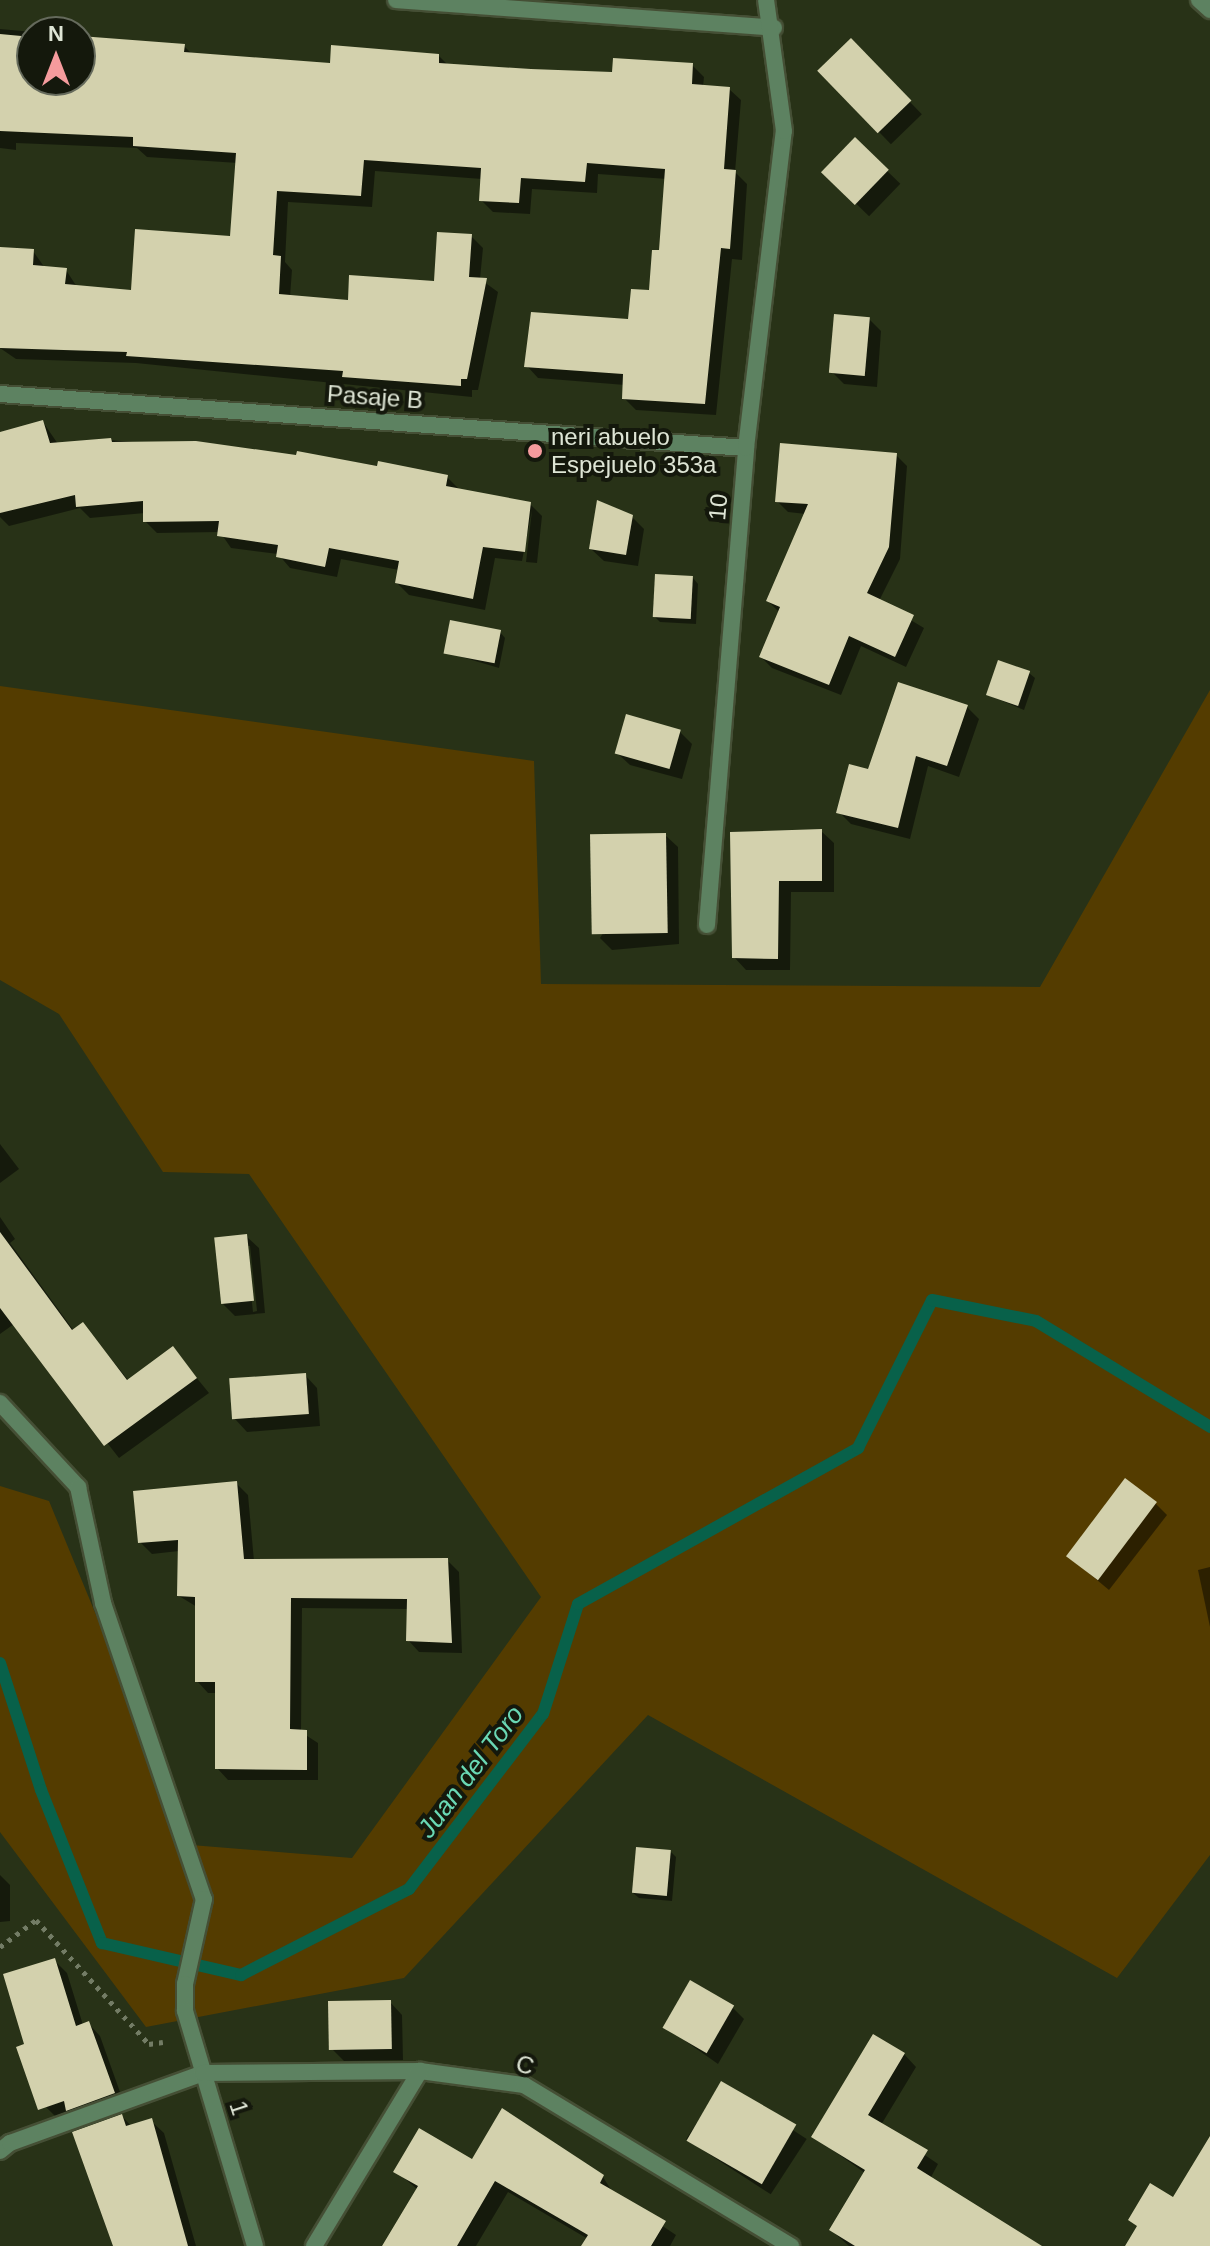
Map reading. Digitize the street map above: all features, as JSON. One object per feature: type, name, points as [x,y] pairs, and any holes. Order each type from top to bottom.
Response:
[{"type":"street","points":[[396,0],[774,28]]},
{"type":"street","name":"10","points":[[707,925],[746,448],[784,131],[774,28],[766,0]]},
{"type":"street","points":[[1199,0],[1210,10]]},
{"type":"street","name":"Pasaje B","points":[[0,394],[746,448]]},
{"type":"street","name":"1","points":[[0,1403],[78,1487],[103,1603],[204,1899],[202,1927],[185,1984],[192,2038],[255,2246]]},
{"type":"street","points":[[314,2246],[420,2071]]},
{"type":"street","name":"C","points":[[0,2151],[10,2143],[203,2073],[420,2071],[524,2085],[791,2246]]},
{"type":"path","points":[[0,1947],[36,1920],[149,2044],[192,2038]]},
{"type":"shaded area","points":[[0,686],[534,761],[541,984],[1040,987],[1210,690],[1210,1855],[1117,1978],[648,1715],[404,1978],[146,2027],[0,1832],[0,1486],[49,1501],[191,1845],[352,1858],[541,1597],[249,1174],[163,1172],[59,1014],[0,980]]},
{"type":"building","points":[[0,34],[16,36],[16,96],[96,96],[96,37],[185,44],[184,52],[330,63],[331,45],[439,54],[439,63],[531,69],[612,72],[613,58],[693,63],[692,84],[730,87],[724,169],[736,170],[730,249],[721,248],[705,404],[622,399],[623,374],[524,367],[531,312],[628,319],[631,289],[649,290],[652,250],[659,250],[665,169],[587,163],[585,182],[521,178],[519,203],[479,201],[481,168],[364,160],[361,196],[277,191],[273,255],[281,256],[279,294],[348,300],[349,275],[434,281],[437,232],[472,234],[469,277],[487,278],[467,379],[461,379],[461,386],[342,377],[343,371],[126,356],[127,352],[0,348],[0,247],[34,249],[33,265],[67,268],[65,284],[131,290],[135,229],[230,236],[236,153],[133,146],[133,137],[0,131]]},
{"type":"building","points":[[851,38],[911,101],[878,133],[817,71]]},
{"type":"building","points":[[855,137],[889,170],[855,205],[821,172]]},
{"type":"building","points":[[834,314],[870,317],[865,376],[829,373]]},
{"type":"building","points":[[43,420],[50,443],[111,438],[112,442],[196,441],[296,455],[297,451],[377,466],[378,461],[448,475],[446,486],[531,502],[525,552],[483,547],[473,599],[395,583],[399,561],[329,548],[325,567],[276,557],[278,545],[217,536],[219,521],[143,522],[143,501],[76,507],[75,495],[0,513],[0,432]]},
{"type":"building","points":[[780,443],[897,453],[889,547],[867,593],[914,615],[895,657],[849,636],[829,685],[759,657],[780,607],[766,601],[808,504],[775,502]]},
{"type":"building","points":[[597,500],[633,515],[626,555],[589,549]]},
{"type":"building","points":[[655,574],[693,576],[691,619],[653,617]]},
{"type":"building","points":[[450,620],[501,630],[495,663],[444,653]]},
{"type":"building","points":[[998,660],[1030,671],[1018,706],[986,695]]},
{"type":"building","points":[[898,682],[968,705],[947,766],[916,756],[898,828],[836,813],[849,764],[868,769]]},
{"type":"building","points":[[626,714],[681,730],[669,769],[615,753]]},
{"type":"building","points":[[822,829],[822,881],[779,881],[778,959],[732,958],[730,832]]},
{"type":"building","points":[[666,833],[668,933],[592,934],[590,834]]},
{"type":"building","points":[[0,1232],[72,1330],[83,1322],[127,1380],[173,1346],[197,1378],[104,1446],[0,1308]]},
{"type":"building","points":[[247,1234],[254,1301],[221,1304],[214,1237]]},
{"type":"building","points":[[306,1373],[309,1414],[232,1419],[229,1378]]},
{"type":"building","points":[[1125,1478],[1157,1502],[1098,1580],[1066,1556]]},
{"type":"building","points":[[237,1481],[244,1559],[448,1558],[452,1643],[406,1641],[407,1599],[291,1598],[290,1729],[307,1730],[307,1770],[215,1769],[215,1682],[195,1682],[195,1597],[177,1596],[178,1540],[138,1543],[133,1491]]},
{"type":"building","points":[[636,1847],[671,1850],[667,1896],[632,1893]]},
{"type":"building","points":[[55,1958],[76,2026],[89,2021],[115,2093],[66,2111],[64,2101],[38,2110],[16,2047],[24,2044],[3,1974]]},
{"type":"building","points":[[690,1980],[734,2005],[707,2053],[662,2028]]},
{"type":"building","points":[[391,2000],[392,2049],[329,2050],[328,2001]]},
{"type":"building","points":[[873,2034],[905,2053],[868,2115],[928,2150],[917,2168],[1042,2246],[855,2246],[829,2230],[865,2170],[811,2137]]},
{"type":"building","points":[[721,2081],[796,2124],[762,2184],[687,2141]]},
{"type":"building","points":[[502,2108],[604,2175],[600,2183],[666,2221],[651,2246],[581,2246],[588,2235],[495,2181],[457,2246],[382,2246],[418,2186],[393,2172],[419,2128],[472,2159]]},
{"type":"building","points":[[122,2114],[126,2126],[152,2118],[188,2246],[113,2246],[72,2132]]},
{"type":"building","points":[[1210,2136],[1210,2246],[1125,2246],[1137,2226],[1128,2220],[1150,2183],[1173,2197]]},
{"type":"waterway","name":"Juan del Toro","points":[[0,1663],[41,1790],[102,1943],[241,1975],[409,1889],[543,1714],[578,1604],[858,1448],[932,1300],[1036,1321],[1210,1427]]},
{"type":"place","name":"neri abuelo Espejuelo 353a","points":[[535,451]]}]
